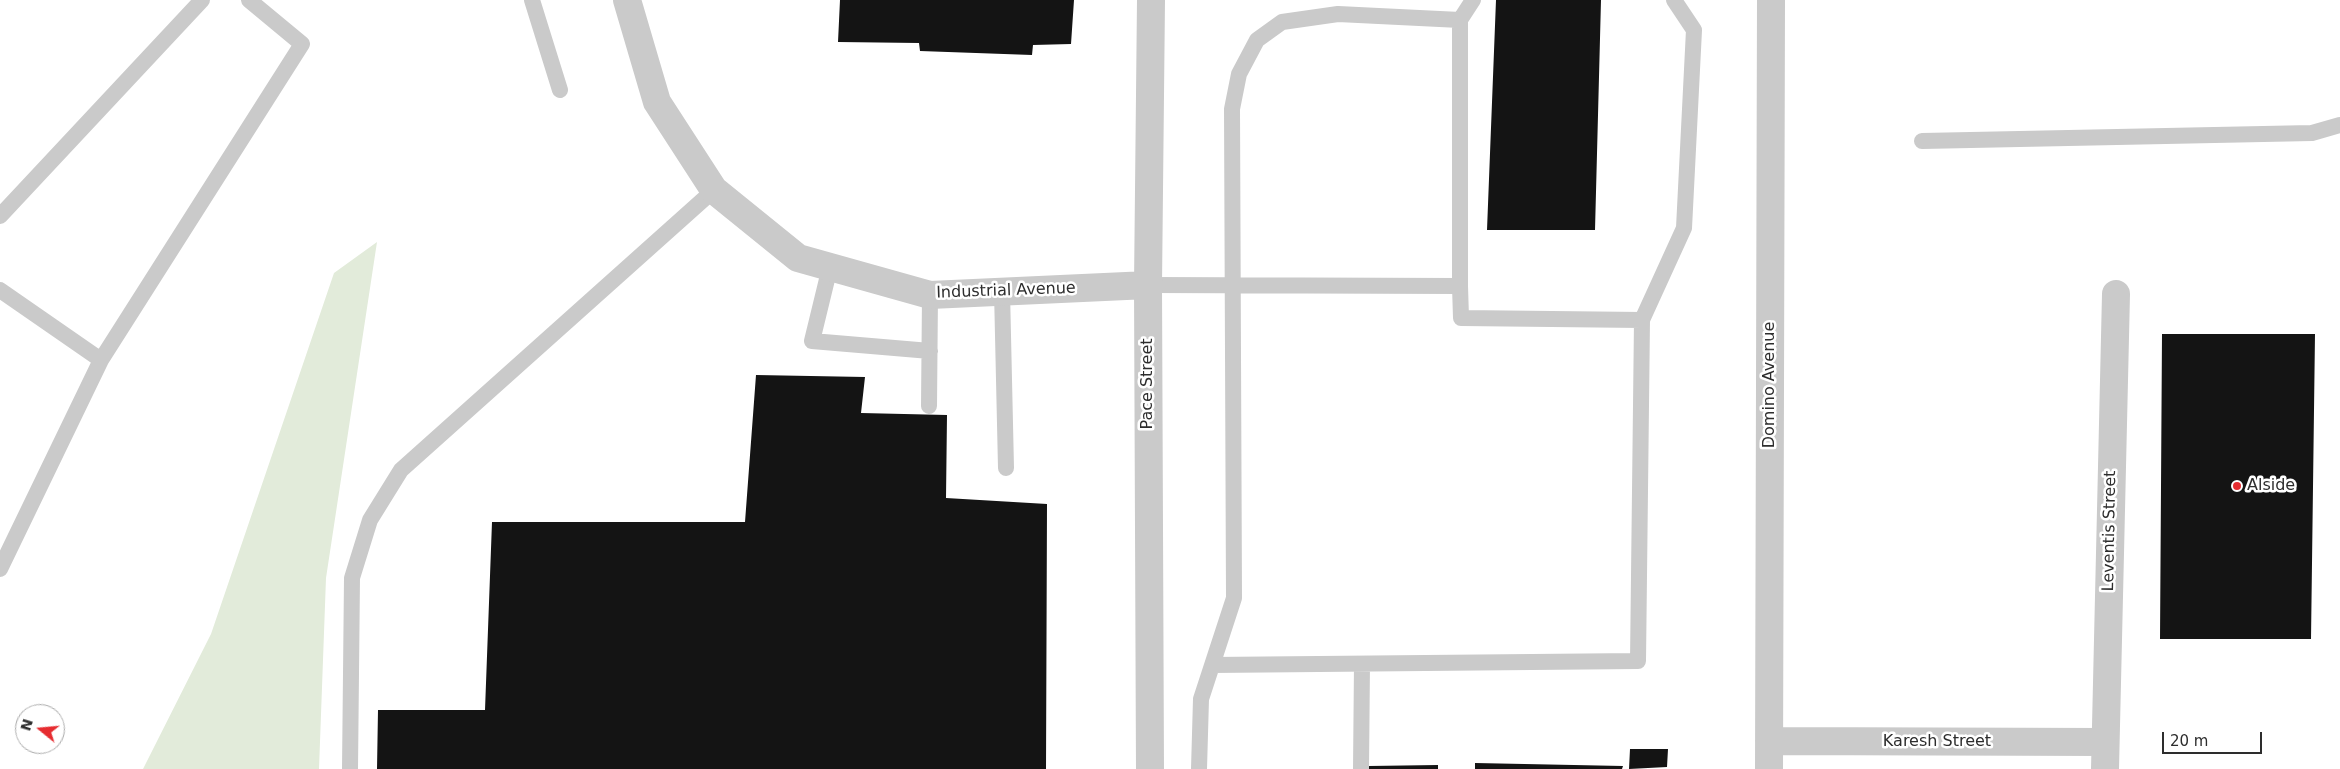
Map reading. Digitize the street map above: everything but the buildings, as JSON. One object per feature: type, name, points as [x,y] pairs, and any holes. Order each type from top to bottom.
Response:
[{"type":"street","name":"Industrial Avenue","points":[[627,0],[657,102],[714,190],[798,258],[930,295],[1148,285]]},
{"type":"street","name":"Pace Street","points":[[1150,769],[1148,285],[1151,0]]},
{"type":"street","name":"Domino Avenue","points":[[1769,769],[1771,0]]},
{"type":"street","name":"Leventis Street","points":[[2105,769],[2116,294]]},
{"type":"street","name":"Karesh Street","points":[[1769,741],[2105,742]]},
{"type":"lane","points":[[0,216],[202,0]]},
{"type":"lane","points":[[0,569],[101,360],[302,44],[249,0]]},
{"type":"lane","points":[[532,0],[560,90]]},
{"type":"lane","points":[[1472,0],[1460,20],[1461,318],[1642,320]]},
{"type":"lane","points":[[1212,665],[1638,661],[1642,320],[1684,228],[1694,30],[1674,0]]},
{"type":"lane","points":[[1199,769],[1201,699],[1234,598],[1232,109],[1239,74],[1258,40],[1282,22],[1338,14],[1460,20]]},
{"type":"lane","points":[[1922,141],[2312,133],[2340,125]]},
{"type":"lane","points":[[350,769],[352,578],[370,520],[401,470],[714,190]]},
{"type":"lane","points":[[830,267],[812,341],[930,351]]},
{"type":"lane","points":[[1148,285],[1460,286]]},
{"type":"lane","points":[[0,290],[101,360]]},
{"type":"lane","points":[[1002,291],[1006,468]]},
{"type":"lane","points":[[929,406],[930,295]]},
{"type":"lane","points":[[1361,769],[1362,664]]},
{"type":"green space","points":[[377,242],[326,578],[319,769],[143,769],[211,634],[334,273]]},
{"type":"place","name":"Alside","points":[[2237,486]]}]
